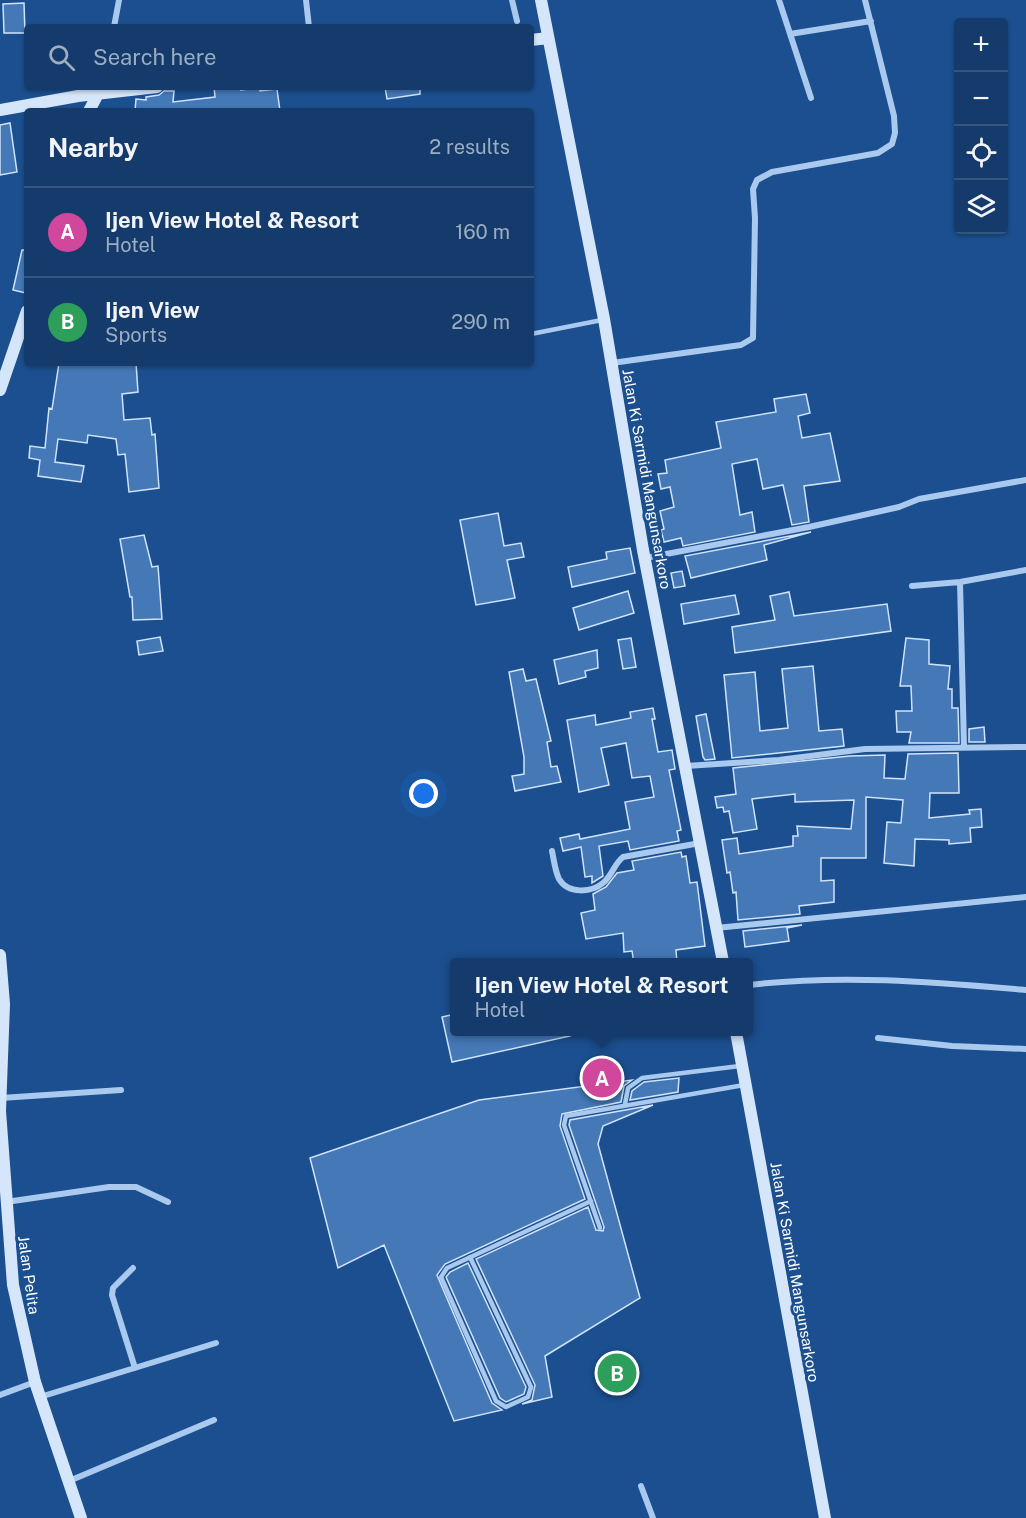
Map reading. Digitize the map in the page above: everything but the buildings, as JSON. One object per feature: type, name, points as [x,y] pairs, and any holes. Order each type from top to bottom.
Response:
[{"type":"main road","name":"Jalan Ki Sarmidi Mangunsarkoro","points":[[541,0],[604,319],[644,558],[722,958]]},
{"type":"main road","points":[[534,40],[548,38]]},
{"type":"main road","points":[[0,110],[112,90]]},
{"type":"main road","points":[[91,108],[98,94]]},
{"type":"main road","points":[[0,390],[24,320]]},
{"type":"main road","name":"Jalan Pelita","points":[[0,955],[4,1004],[0,1111],[13,1285],[35,1382],[81,1518]]},
{"type":"main road","name":"Jalan Ki Sarmidi Mangunsarkoro","points":[[737,1036],[825,1518]]},
{"type":"street","points":[[115,24],[119,0]]},
{"type":"street","points":[[306,0],[309,24]]},
{"type":"street","points":[[512,0],[517,21]]},
{"type":"street","points":[[778,0],[811,98]]},
{"type":"street","points":[[612,363],[741,345],[753,338],[755,218],[753,189],[757,180],[772,172],[878,153],[892,144],[895,133],[894,116],[865,0]]},
{"type":"street","points":[[790,34],[871,21]]},
{"type":"street","points":[[644,558],[809,527],[899,507],[919,499],[1026,480]]},
{"type":"street","points":[[912,586],[960,582],[1026,570]]},
{"type":"street","points":[[960,582],[964,747]]},
{"type":"street","points":[[686,766],[779,759],[865,749],[1026,747]]},
{"type":"street","points":[[552,851],[560,880],[568,888],[588,890],[604,882],[616,862],[623,857],[701,842]]},
{"type":"street","points":[[716,928],[1026,897]]},
{"type":"street","points":[[753,985],[783,981],[891,978],[1026,990]]},
{"type":"street","points":[[878,1038],[952,1047],[1026,1049]]},
{"type":"street","points":[[1,1098],[121,1090]]},
{"type":"street","points":[[6,1202],[118,1187],[136,1187],[168,1202]]},
{"type":"street","points":[[133,1268],[119,1280],[112,1294],[135,1368]]},
{"type":"street","points":[[40,1397],[216,1343]]},
{"type":"street","points":[[0,1395],[35,1382]]},
{"type":"street","points":[[69,1481],[214,1420]]},
{"type":"street","points":[[641,1486],[653,1518]]},
{"type":"lane","points":[[534,333],[604,319]]},
{"type":"lane","points":[[625,1104],[628,1088],[642,1078],[743,1065]]},
{"type":"lane","points":[[600,1228],[563,1120],[572,1114],[747,1084]]},
{"type":"lane","points":[[470,1257],[531,1387],[528,1397],[506,1407],[496,1401],[441,1277],[447,1268],[470,1257],[591,1201]]},
{"type":"place","name":"Ijen View Hotel & Resort","points":[[602,1078]]},
{"type":"place","name":"Ijen View","points":[[617,1373]]}]
